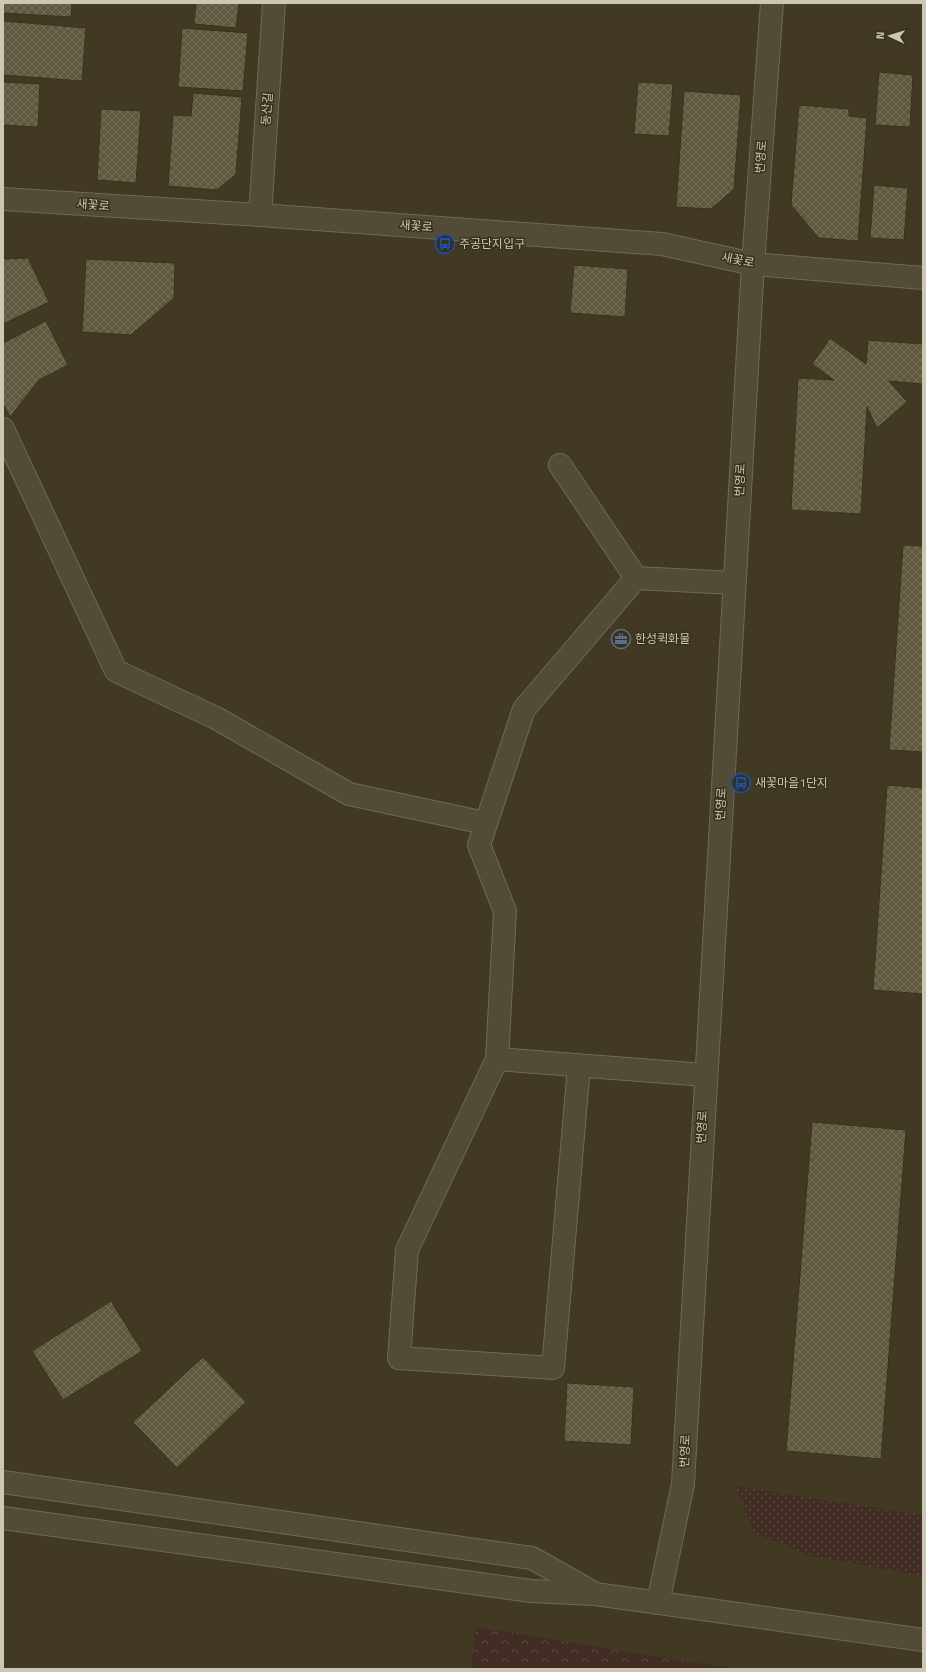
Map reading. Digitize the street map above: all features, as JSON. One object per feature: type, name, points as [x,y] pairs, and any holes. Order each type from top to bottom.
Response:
[{"type":"street","name":"동산길","points":[[260,215],[274,3]]},
{"type":"street","name":"번영로","points":[[658,1603],[683,1484],[705,1075],[753,264],[772,3]]},
{"type":"street","name":"새꽃로","points":[[3,199],[260,215],[662,244],[753,264],[923,278]]},
{"type":"street","points":[[3,429],[116,671],[216,718],[349,794],[485,823]]},
{"type":"street","points":[[560,465],[636,578]]},
{"type":"street","points":[[636,578],[734,583]]},
{"type":"street","points":[[579,1066],[553,1368],[399,1358],[407,1250],[497,1059],[505,911],[479,845],[485,823],[524,708],[636,578]]},
{"type":"street","points":[[497,1059],[705,1075]]},
{"type":"street","points":[[3,1482],[532,1558],[595,1594]]},
{"type":"street","points":[[3,1518],[531,1591],[595,1594],[923,1640]]},
{"type":"green space","points":[[735,1486],[923,1515],[923,1576],[811,1556],[754,1533]]},
{"type":"green space","points":[[476,1627],[737,1669],[471,1669]]},
{"type":"building","points":[[3,3],[72,3],[71,17],[3,13]]},
{"type":"building","points":[[196,3],[239,3],[236,28],[194,24]]},
{"type":"building","points":[[3,21],[86,28],[82,81],[3,75]]},
{"type":"building","points":[[182,28],[248,33],[243,91],[178,87]]},
{"type":"building","points":[[879,72],[913,75],[910,127],[875,125]]},
{"type":"building","points":[[3,82],[40,84],[38,127],[3,125]]},
{"type":"building","points":[[638,82],[673,84],[669,136],[634,134]]},
{"type":"building","points":[[684,91],[741,95],[734,189],[711,209],[676,207]]},
{"type":"building","points":[[193,93],[242,97],[236,174],[217,190],[168,186],[173,115],[191,116]]},
{"type":"building","points":[[799,105],[849,109],[849,116],[867,118],[858,241],[819,238],[791,205]]},
{"type":"building","points":[[101,109],[141,111],[136,183],[97,180]]},
{"type":"building","points":[[874,185],[908,188],[904,240],[870,238]]},
{"type":"building","points":[[28,258],[49,302],[3,324],[3,259]]},
{"type":"building","points":[[86,259],[175,263],[174,298],[131,335],[82,332]]},
{"type":"building","points":[[574,265],[628,269],[625,317],[570,313]]},
{"type":"building","points":[[46,321],[68,365],[39,380],[10,417],[3,403],[3,343]]},
{"type":"building","points":[[830,338],[866,364],[868,340],[923,344],[923,384],[889,381],[907,402],[877,428],[867,407],[861,514],[791,510],[798,378],[834,380],[812,364]]},
{"type":"building","points":[[903,545],[923,546],[923,752],[889,750]]},
{"type":"building","points":[[887,785],[923,788],[923,994],[873,990]]},
{"type":"building","points":[[812,1122],[906,1130],[881,1459],[786,1451]]},
{"type":"building","points":[[111,1301],[142,1351],[63,1400],[32,1351]]},
{"type":"building","points":[[203,1357],[246,1402],[177,1468],[133,1422]]},
{"type":"building","points":[[567,1383],[634,1387],[631,1445],[564,1441]]},
{"type":"place","name":"주공단지입구","points":[[445,244]]},
{"type":"place","name":"한성퀵화물","points":[[621,639]]},
{"type":"place","name":"새꽃마을1단지","points":[[741,783]]}]
